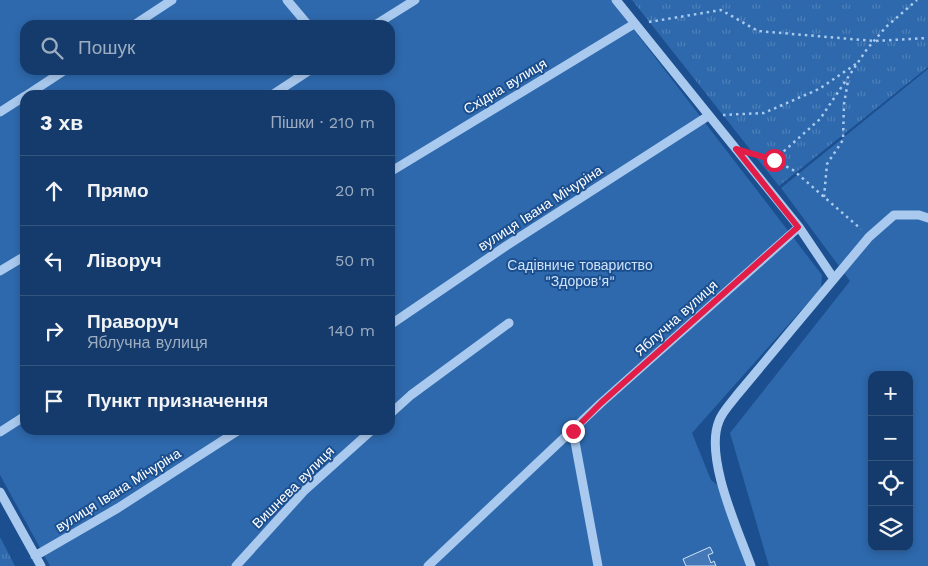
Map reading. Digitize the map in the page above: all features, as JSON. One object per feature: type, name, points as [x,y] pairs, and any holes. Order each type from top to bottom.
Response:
[{"type":"street","points":[[142,20],[172,0]]},
{"type":"street","points":[[287,0],[304,20]]},
{"type":"street","points":[[383,20],[415,0]]},
{"type":"street","points":[[616,0],[798,227],[834,279]]},
{"type":"street","name":"Східна вулиця","points":[[395,169],[634,24]]},
{"type":"street","points":[[35,90],[58,75]]},
{"type":"street","points":[[280,90],[302,75]]},
{"type":"street","points":[[0,112],[20,100]]},
{"type":"street","name":"вулиця Івана Мічуріна","points":[[395,322],[506,246],[708,116]]},
{"type":"street","points":[[751,566],[718,472],[714,444],[719,420],[737,395],[869,237],[894,215],[919,215],[928,218]]},
{"type":"street","name":"Яблучна вулиця","points":[[428,566],[601,403],[798,227]]},
{"type":"street","points":[[0,271],[20,259]]},
{"type":"street","points":[[395,409],[411,395],[509,323]]},
{"type":"street","points":[[0,432],[20,419]]},
{"type":"street","points":[[573,431],[598,566]]},
{"type":"street","name":"вулиця Івана Мічуріна","points":[[36,556],[118,508],[231,435]]},
{"type":"street","name":"Вишнева вулиця","points":[[236,566],[304,491],[366,435]]},
{"type":"street","points":[[0,492],[41,566]]},
{"type":"path","points":[[774,160],[820,119],[886,26],[917,0]]},
{"type":"path","points":[[634,24],[722,10],[758,31],[874,42],[928,38]]},
{"type":"path","points":[[708,116],[764,114],[819,89],[860,61]]},
{"type":"path","points":[[824,197],[827,164],[843,140],[844,104],[848,79]]},
{"type":"path","points":[[736,149],[774,160],[793,170],[869,237]]},
{"type":"green space","name":"Садівниче товариство \"Здоров'я\"","points":[[0,0],[611,0],[822,275],[821,288],[692,433],[711,480],[719,486],[748,566],[50,566],[0,475]]},
{"type":"green space","points":[[632,0],[928,0],[928,67],[779,186]]},
{"type":"green space","points":[[928,69],[928,566],[769,566],[730,433],[850,281],[781,188]]},
{"type":"green space","points":[[0,537],[15,566],[0,566]]},
{"type":"building","points":[[710,547],[713,553],[708,555],[711,563],[714,561],[716,566],[686,566],[683,559]]},
{"type":"route","points":[[573,431],[601,403],[798,227],[736,149],[774,160]]}]
